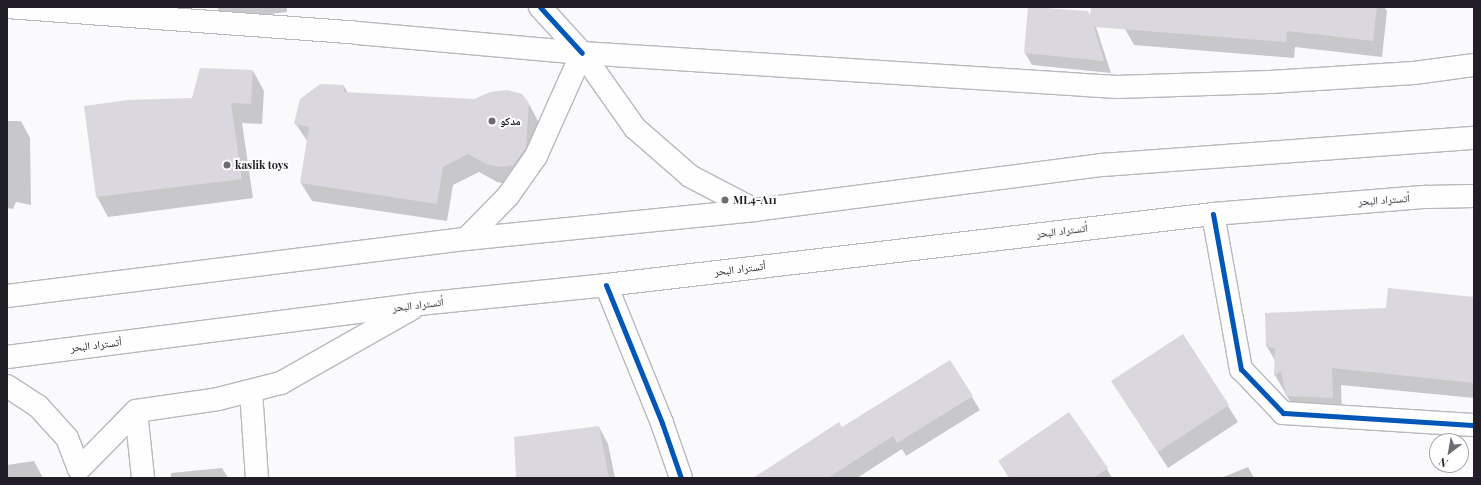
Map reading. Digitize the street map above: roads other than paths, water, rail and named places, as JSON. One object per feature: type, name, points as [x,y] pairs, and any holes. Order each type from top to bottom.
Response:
[{"type":"main road","points":[[7,7],[357,33],[582,53],[1117,87],[1270,82],[1414,73],[1474,65]]},
{"type":"main road","points":[[540,7],[582,53],[635,128],[690,176],[755,210]]},
{"type":"main road","points":[[466,239],[508,196],[536,156],[582,53]]},
{"type":"main road","points":[[7,296],[466,239],[755,210],[1103,165],[1474,138]]},
{"type":"main road","name":"أتستراد البحر","points":[[7,356],[420,304],[606,285],[1213,214],[1426,197],[1474,196]]},
{"type":"main road","points":[[1213,214],[1241,369],[1283,414],[1474,426]]},
{"type":"main road","points":[[606,285],[662,423],[681,478]]},
{"type":"main road","points":[[7,386],[38,406],[67,438],[80,474],[136,411],[218,399],[281,383],[420,304]]},
{"type":"main road","points":[[251,391],[256,478]]},
{"type":"main road","points":[[136,411],[143,478]]},
{"type":"place","name":"مدكو","points":[[492,121]]},
{"type":"place","name":"kaslik toys","points":[[227,165]]},
{"type":"place","name":"ML4-A11","points":[[725,200]]}]
